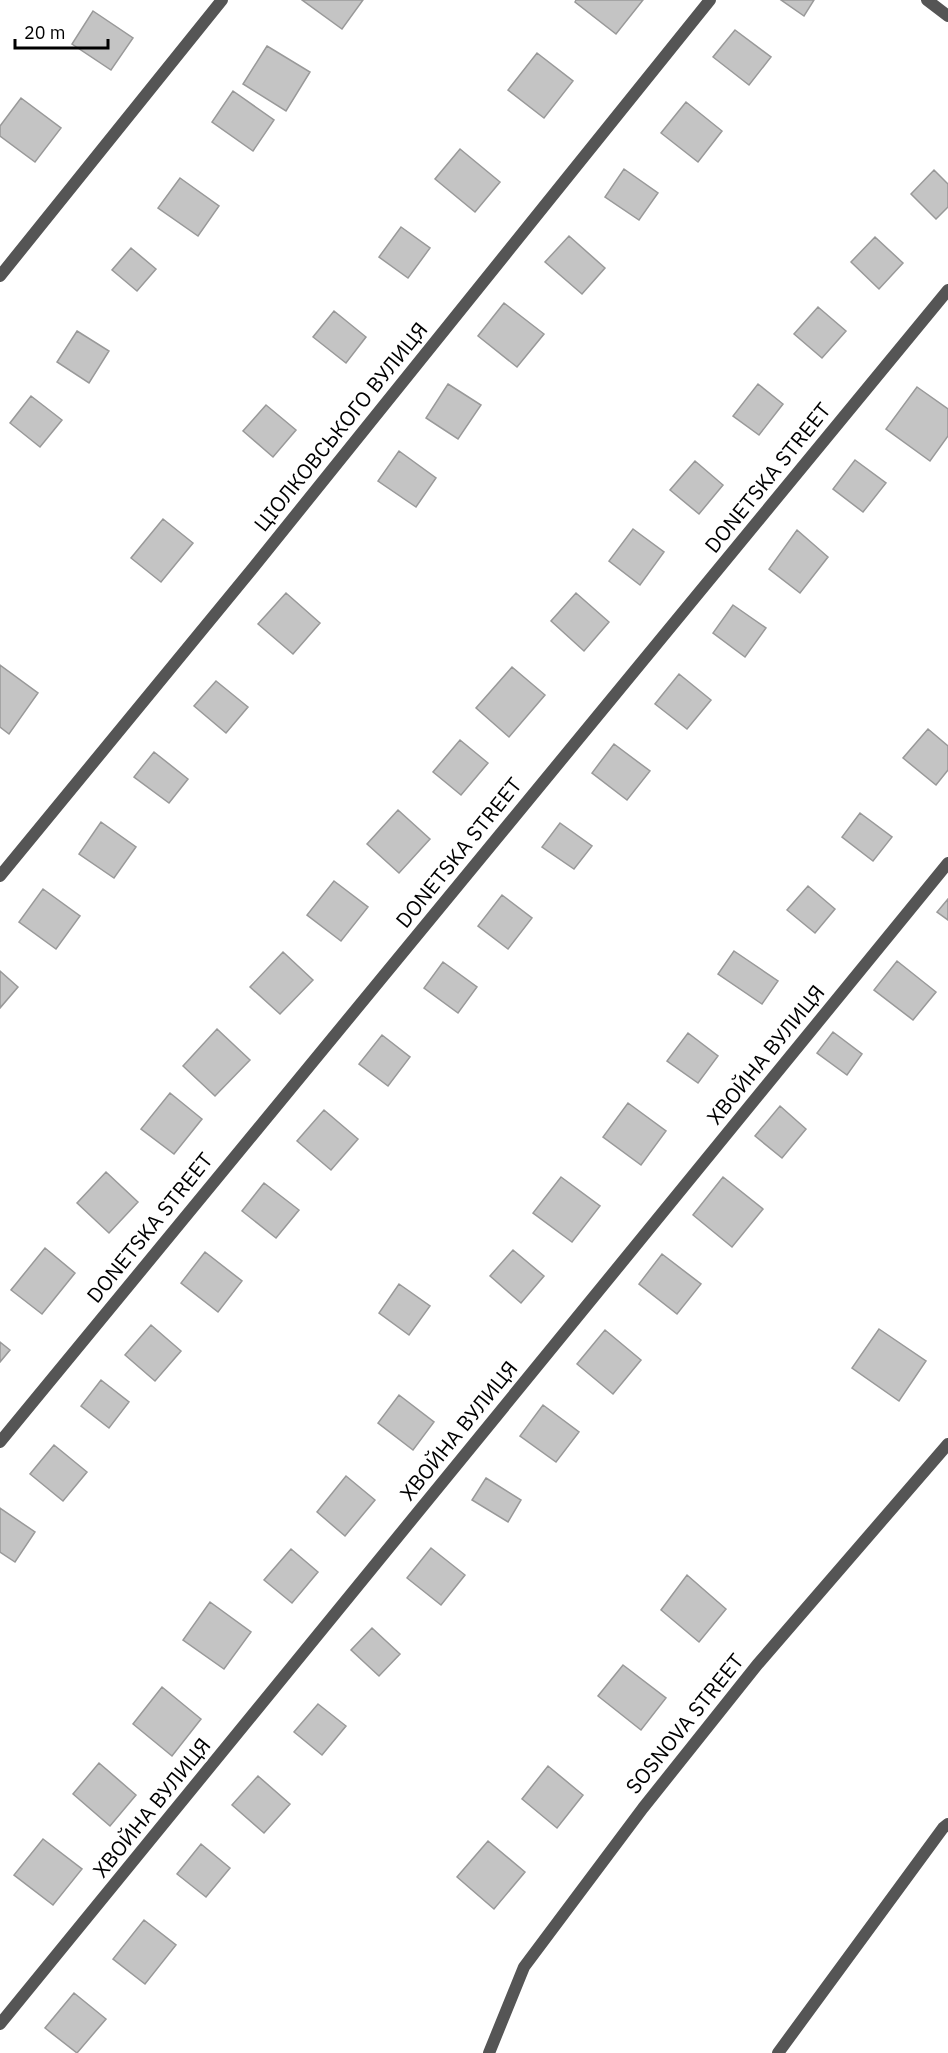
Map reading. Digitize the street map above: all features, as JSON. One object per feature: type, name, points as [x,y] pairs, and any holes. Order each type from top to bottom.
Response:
[{"type":"street","points":[[0,276],[222,0]]},
{"type":"street","name":"ЦІОЛКОВСЬКОГО ВУЛИЦЯ","points":[[0,876],[253,568],[710,0]]},
{"type":"street","points":[[927,0],[948,16]]},
{"type":"street","name":"DONETSKA STREET","points":[[0,1442],[948,290]]},
{"type":"street","name":"ХВОЙНА ВУЛИЦЯ","points":[[0,2024],[948,863]]},
{"type":"street","name":"SOSNOVA STREET","points":[[489,2053],[524,1967],[643,1808],[757,1665],[948,1444]]},
{"type":"street","points":[[778,2053],[936,1837],[948,1824]]},
{"type":"building","points":[[302,0],[363,0],[342,29]]},
{"type":"building","points":[[576,0],[643,0],[616,34],[575,2]]},
{"type":"building","points":[[781,0],[814,0],[804,16]]},
{"type":"building","points":[[93,11],[133,38],[111,70],[72,44]]},
{"type":"building","points":[[735,30],[771,57],[749,85],[713,57]]},
{"type":"building","points":[[267,46],[310,72],[286,111],[243,84]]},
{"type":"building","points":[[537,53],[573,81],[544,118],[508,90]]},
{"type":"building","points":[[233,91],[274,120],[253,151],[212,122]]},
{"type":"building","points":[[21,98],[61,128],[35,162],[0,136],[0,126]]},
{"type":"building","points":[[686,102],[722,131],[698,162],[661,133]]},
{"type":"building","points":[[460,149],[500,182],[475,212],[435,179]]},
{"type":"building","points":[[624,169],[658,193],[639,220],[605,197]]},
{"type":"building","points":[[934,170],[948,184],[948,207],[936,219],[911,194]]},
{"type":"building","points":[[180,178],[219,206],[198,236],[158,208]]},
{"type":"building","points":[[401,227],[430,248],[408,278],[379,257]]},
{"type":"building","points":[[569,236],[605,268],[582,294],[545,262]]},
{"type":"building","points":[[875,237],[903,263],[879,289],[851,262]]},
{"type":"building","points":[[131,248],[156,269],[137,291],[112,270]]},
{"type":"building","points":[[504,303],[544,334],[517,367],[478,336]]},
{"type":"building","points":[[818,307],[846,331],[822,358],[794,334]]},
{"type":"building","points":[[334,311],[366,337],[346,363],[313,337]]},
{"type":"building","points":[[77,331],[109,351],[89,383],[57,362]]},
{"type":"building","points":[[448,384],[481,405],[458,439],[426,418]]},
{"type":"building","points":[[758,384],[783,404],[759,435],[733,416]]},
{"type":"building","points":[[917,387],[948,409],[948,436],[930,461],[886,429]]},
{"type":"building","points":[[31,396],[62,420],[40,447],[10,423]]},
{"type":"building","points":[[266,405],[296,430],[273,457],[243,431]]},
{"type":"building","points":[[399,451],[436,478],[416,507],[378,481]]},
{"type":"building","points":[[855,460],[886,483],[863,512],[833,489]]},
{"type":"building","points":[[695,461],[723,485],[699,514],[670,490]]},
{"type":"building","points":[[163,519],[193,543],[161,582],[131,558]]},
{"type":"building","points":[[633,529],[664,552],[640,585],[609,561]]},
{"type":"building","points":[[797,530],[828,557],[800,593],[769,569]]},
{"type":"building","points":[[286,593],[320,623],[293,654],[258,624]]},
{"type":"building","points":[[576,593],[609,622],[584,651],[551,621]]},
{"type":"building","points":[[733,605],[766,628],[745,657],[713,633]]},
{"type":"building","points":[[0,665],[38,693],[9,734],[0,727]]},
{"type":"building","points":[[512,667],[545,695],[509,737],[476,708]]},
{"type":"building","points":[[679,674],[711,700],[687,729],[655,704]]},
{"type":"building","points":[[216,681],[248,707],[226,733],[194,706]]},
{"type":"building","points":[[928,729],[948,746],[948,770],[936,785],[903,758]]},
{"type":"building","points":[[460,740],[488,763],[461,795],[433,772]]},
{"type":"building","points":[[614,744],[650,771],[627,800],[592,773]]},
{"type":"building","points":[[154,752],[188,779],[169,803],[134,777]]},
{"type":"building","points":[[398,810],[430,839],[399,873],[367,844]]},
{"type":"building","points":[[860,813],[892,837],[873,861],[842,837]]},
{"type":"building","points":[[101,822],[136,847],[114,878],[79,854]]},
{"type":"building","points":[[560,823],[592,846],[574,869],[542,847]]},
{"type":"building","points":[[334,881],[368,907],[341,941],[307,915]]},
{"type":"building","points":[[808,886],[835,909],[815,933],[787,910]]},
{"type":"building","points":[[43,889],[80,916],[56,949],[19,922]]},
{"type":"building","points":[[502,895],[532,918],[508,949],[478,926]]},
{"type":"building","points":[[948,899],[948,920],[937,912]]},
{"type":"building","points":[[734,951],[778,981],[762,1004],[718,974]]},
{"type":"building","points":[[283,952],[313,980],[280,1014],[250,987]]},
{"type":"building","points":[[897,961],[936,992],[913,1020],[874,990]]},
{"type":"building","points":[[443,962],[477,987],[458,1013],[424,988]]},
{"type":"building","points":[[0,971],[18,987],[0,1008]]},
{"type":"building","points":[[217,1029],[250,1060],[215,1096],[183,1066]]},
{"type":"building","points":[[833,1032],[862,1054],[847,1075],[817,1053]]},
{"type":"building","points":[[688,1033],[718,1056],[698,1083],[667,1061]]},
{"type":"building","points":[[382,1035],[410,1057],[388,1086],[359,1064]]},
{"type":"building","points":[[170,1093],[202,1119],[174,1154],[141,1129]]},
{"type":"building","points":[[628,1103],[666,1131],[641,1165],[603,1137]]},
{"type":"building","points":[[780,1106],[806,1129],[782,1158],[755,1136]]},
{"type":"building","points":[[324,1110],[358,1139],[331,1170],[297,1141]]},
{"type":"building","points":[[106,1172],[138,1202],[109,1233],[77,1203]]},
{"type":"building","points":[[561,1177],[600,1206],[572,1242],[533,1213]]},
{"type":"building","points":[[723,1177],[763,1209],[732,1247],[693,1215]]},
{"type":"building","points":[[264,1183],[299,1210],[276,1238],[242,1211]]},
{"type":"building","points":[[45,1248],[75,1273],[42,1314],[11,1290]]},
{"type":"building","points":[[513,1250],[544,1276],[521,1303],[490,1276]]},
{"type":"building","points":[[205,1252],[242,1281],[218,1312],[181,1283]]},
{"type":"building","points":[[662,1254],[701,1284],[677,1314],[639,1284]]},
{"type":"building","points":[[399,1284],[430,1306],[409,1335],[379,1313]]},
{"type":"building","points":[[151,1325],[181,1351],[155,1381],[125,1355]]},
{"type":"building","points":[[879,1329],[926,1361],[899,1401],[852,1368]]},
{"type":"building","points":[[605,1330],[641,1360],[613,1394],[577,1364]]},
{"type":"building","points":[[0,1342],[10,1350],[0,1362]]},
{"type":"building","points":[[101,1380],[129,1402],[109,1428],[81,1406]]},
{"type":"building","points":[[399,1395],[434,1422],[413,1450],[378,1423]]},
{"type":"building","points":[[543,1405],[579,1432],[556,1462],[520,1436]]},
{"type":"building","points":[[54,1445],[87,1472],[63,1501],[30,1474]]},
{"type":"building","points":[[346,1476],[375,1500],[345,1536],[317,1512]]},
{"type":"building","points":[[486,1478],[521,1500],[508,1522],[472,1500]]},
{"type":"building","points":[[0,1508],[35,1532],[15,1562],[0,1552]]},
{"type":"building","points":[[431,1548],[465,1575],[441,1605],[407,1578]]},
{"type":"building","points":[[291,1549],[318,1572],[292,1603],[264,1580]]},
{"type":"building","points":[[687,1575],[726,1609],[699,1642],[661,1610]]},
{"type":"building","points":[[210,1602],[251,1632],[224,1669],[183,1640]]},
{"type":"building","points":[[372,1628],[400,1654],[379,1676],[351,1650]]},
{"type":"building","points":[[623,1665],[666,1698],[641,1730],[598,1696]]},
{"type":"building","points":[[162,1687],[201,1719],[172,1756],[133,1724]]},
{"type":"building","points":[[318,1704],[346,1726],[322,1755],[294,1732]]},
{"type":"building","points":[[99,1763],[136,1795],[110,1826],[73,1794]]},
{"type":"building","points":[[548,1766],[583,1795],[557,1828],[522,1799]]},
{"type":"building","points":[[258,1776],[290,1804],[264,1833],[232,1805]]},
{"type":"building","points":[[43,1839],[82,1869],[53,1905],[14,1875]]},
{"type":"building","points":[[488,1841],[525,1872],[494,1909],[457,1877]]},
{"type":"building","points":[[201,1844],[230,1868],[206,1897],[177,1874]]},
{"type":"building","points":[[144,1920],[176,1945],[145,1984],[113,1959]]},
{"type":"building","points":[[74,1993],[106,2019],[77,2053],[45,2028]]}]
